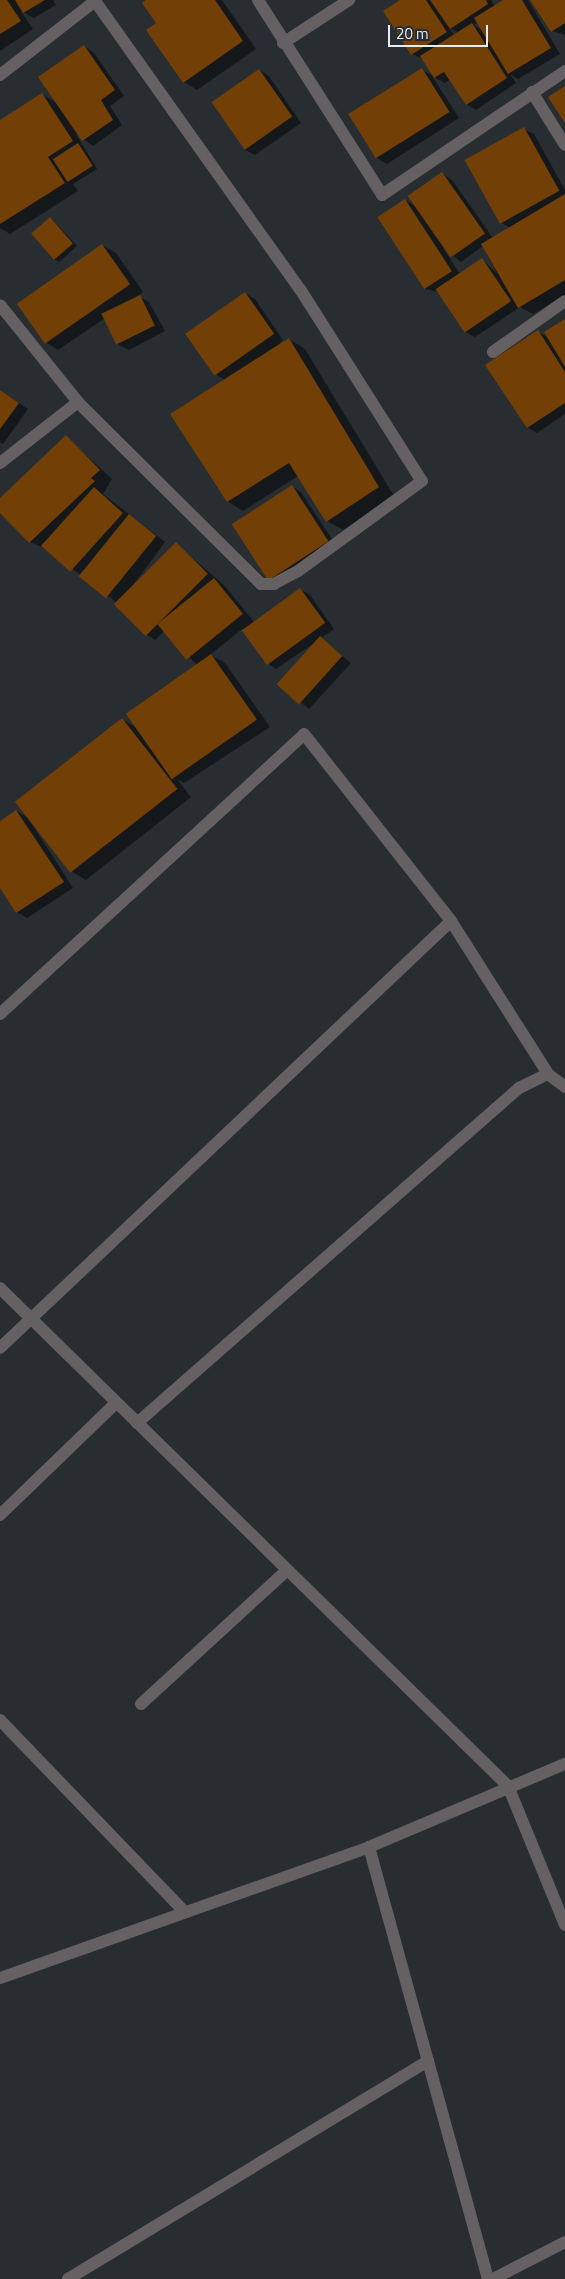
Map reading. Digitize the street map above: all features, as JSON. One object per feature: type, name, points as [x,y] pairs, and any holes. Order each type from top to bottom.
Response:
[{"type":"street","points":[[0,75],[95,0],[300,289],[422,481],[298,570],[274,584],[261,584],[78,402],[0,305]]},
{"type":"street","points":[[258,0],[283,43],[382,195],[565,70]]},
{"type":"street","points":[[283,43],[349,0]]},
{"type":"street","points":[[532,92],[565,145]]},
{"type":"street","points":[[493,352],[565,302]]},
{"type":"street","points":[[0,463],[78,402]]},
{"type":"street","points":[[0,1014],[304,734],[451,921],[548,1074],[565,1087]]},
{"type":"street","points":[[0,1348],[451,921]]},
{"type":"street","points":[[137,1423],[519,1088],[548,1074]]},
{"type":"street","points":[[0,1288],[508,1786],[565,1925]]},
{"type":"street","points":[[0,1515],[116,1403]]},
{"type":"street","points":[[141,1704],[287,1570]]},
{"type":"street","points":[[0,1720],[185,1912]]},
{"type":"street","points":[[0,1978],[369,1847],[508,1786],[565,1764]]},
{"type":"street","points":[[369,1847],[488,2279]]},
{"type":"street","points":[[68,2279],[428,2061]]},
{"type":"street","points":[[493,2279],[565,2242]]},
{"type":"building","points":[[0,0],[7,0],[21,21],[0,34]]},
{"type":"building","points":[[15,0],[45,0],[23,13]]},
{"type":"building","points":[[146,0],[215,0],[243,41],[183,83],[146,30],[156,23],[142,3]]},
{"type":"building","points":[[400,0],[426,0],[447,32],[411,55],[383,11]]},
{"type":"building","points":[[430,0],[486,0],[488,4],[450,29]]},
{"type":"building","points":[[503,0],[522,0],[551,48],[508,74],[474,18]]},
{"type":"building","points":[[530,0],[565,0],[565,23],[551,32]]},
{"type":"building","points":[[472,23],[507,78],[466,105],[444,72],[434,78],[420,56]]},
{"type":"building","points":[[84,45],[115,90],[101,100],[113,120],[82,141],[38,77]]},
{"type":"building","points":[[422,68],[450,112],[376,158],[348,114]]},
{"type":"building","points":[[259,69],[292,117],[245,150],[211,102]]},
{"type":"building","points":[[565,86],[565,123],[548,97]]},
{"type":"building","points":[[42,93],[73,141],[48,157],[65,183],[0,224],[0,120]]},
{"type":"building","points":[[524,127],[559,191],[500,224],[465,160]]},
{"type":"building","points":[[78,143],[93,166],[68,182],[53,159]]},
{"type":"building","points":[[442,172],[485,233],[451,258],[408,196]]},
{"type":"building","points":[[565,194],[565,280],[518,308],[481,244]]},
{"type":"building","points":[[405,199],[452,271],[424,289],[377,217]]},
{"type":"building","points":[[50,217],[73,243],[54,260],[31,233]]},
{"type":"building","points":[[102,244],[130,284],[45,344],[17,304]]},
{"type":"building","points":[[482,258],[511,301],[465,332],[436,289]]},
{"type":"building","points":[[245,292],[274,334],[214,376],[185,334]]},
{"type":"building","points":[[140,295],[155,326],[116,344],[101,314]]},
{"type":"building","points":[[565,319],[565,367],[544,332]]},
{"type":"building","points":[[538,330],[565,372],[565,403],[527,428],[485,365]]},
{"type":"building","points":[[289,338],[379,487],[326,522],[289,463],[227,502],[170,414]]},
{"type":"building","points":[[0,390],[19,403],[0,429]]},
{"type":"building","points":[[66,435],[100,470],[91,478],[95,481],[29,543],[0,513],[0,498]]},
{"type":"building","points":[[292,485],[328,541],[268,580],[232,524]]},
{"type":"building","points":[[94,487],[123,513],[70,572],[41,546]]},
{"type":"building","points":[[129,514],[156,536],[106,598],[79,576]]},
{"type":"building","points":[[176,542],[208,574],[146,636],[114,604]]},
{"type":"building","points":[[214,578],[243,614],[186,660],[157,624]]},
{"type":"building","points":[[300,588],[325,623],[267,665],[242,630]]},
{"type":"building","points":[[320,636],[342,656],[299,704],[277,684]]},
{"type":"building","points":[[211,654],[257,720],[172,779],[126,714]]},
{"type":"building","points":[[122,718],[177,789],[70,873],[15,802]]},
{"type":"building","points":[[16,810],[64,882],[16,913],[0,888],[0,821]]}]
